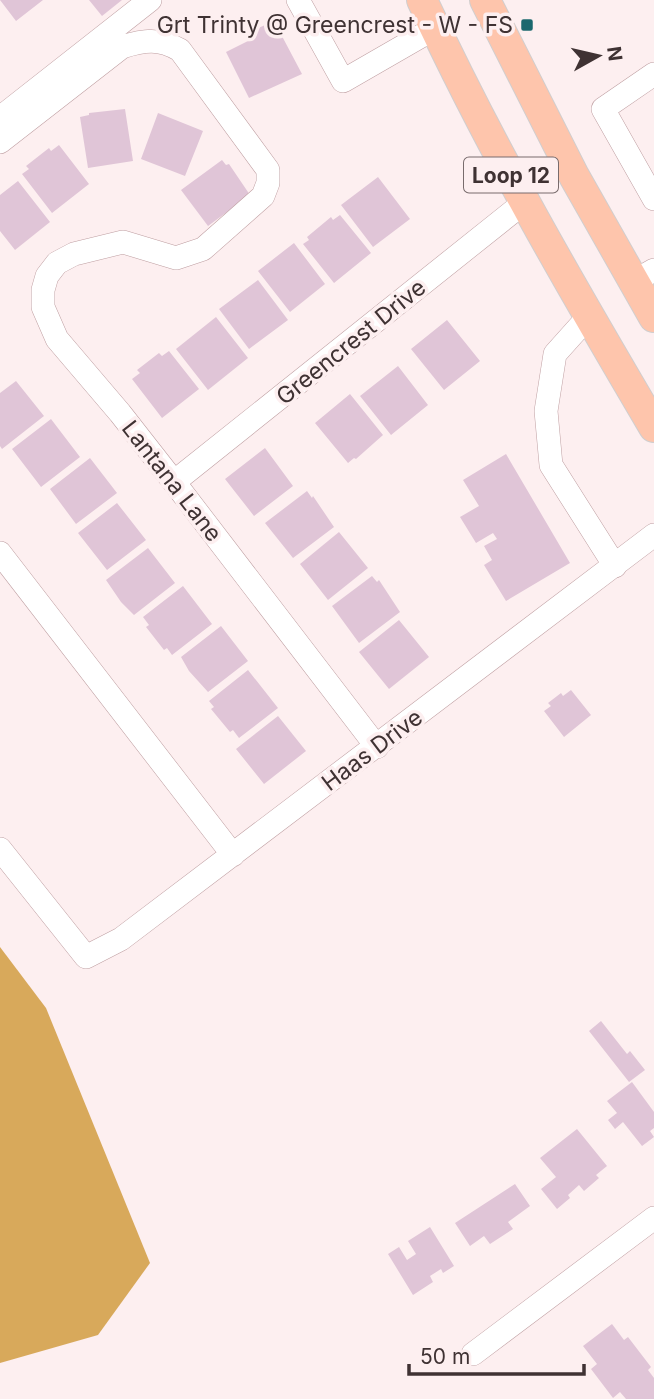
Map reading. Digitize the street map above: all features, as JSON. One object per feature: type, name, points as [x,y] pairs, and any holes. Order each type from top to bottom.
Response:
[{"type":"main road","name":"Loop 12","points":[[422,0],[526,201],[654,427]]},
{"type":"main road","name":"Loop 12","points":[[485,0],[568,164],[644,276],[654,317]]},
{"type":"street","points":[[0,118],[150,0]]},
{"type":"street","points":[[298,0],[344,82],[435,28]]},
{"type":"street","name":"Lantana Lane","points":[[0,142],[122,47],[140,41],[165,42],[180,50],[268,170],[268,183],[263,196],[203,249],[176,258],[123,242],[93,248],[57,263],[47,276],[43,290],[43,307],[57,340],[174,482],[377,747]]},
{"type":"street","points":[[654,74],[603,110],[645,162],[654,199]]},
{"type":"street","name":"Greencrest Drive","points":[[174,482],[526,201]]},
{"type":"street","points":[[589,316],[555,354],[546,411],[551,465],[615,566]]},
{"type":"street","name":"Haas Drive","points":[[0,849],[86,957],[121,939],[654,535]]},
{"type":"street","points":[[0,553],[233,855]]},
{"type":"street","points":[[474,1354],[654,1218]]},
{"type":"shaded area","points":[[0,947],[46,1008],[150,1263],[98,1335],[0,1363]]},
{"type":"building","points":[[0,0],[43,0],[16,21]]},
{"type":"building","points":[[89,0],[122,0],[102,16]]},
{"type":"building","points":[[274,21],[302,74],[249,98],[226,52],[256,37],[252,31]]},
{"type":"building","points":[[125,109],[133,161],[88,168],[80,117],[89,113]]},
{"type":"building","points":[[158,113],[203,131],[185,176],[141,159]]},
{"type":"building","points":[[59,145],[89,184],[52,213],[22,174],[29,169],[26,166],[49,148],[51,151]]},
{"type":"building","points":[[222,160],[226,165],[229,164],[250,195],[208,226],[181,190]]},
{"type":"building","points":[[378,177],[410,219],[373,247],[341,205]]},
{"type":"building","points":[[18,181],[50,222],[15,250],[0,231],[0,195]]},
{"type":"building","points":[[340,215],[371,253],[334,283],[303,244],[309,240],[307,237],[331,217],[333,220]]},
{"type":"building","points":[[294,243],[325,284],[290,312],[258,271]]},
{"type":"building","points":[[258,280],[288,320],[249,349],[219,309]]},
{"type":"building","points":[[216,317],[248,358],[208,390],[176,349]]},
{"type":"building","points":[[447,320],[480,361],[444,390],[411,349]]},
{"type":"building","points":[[169,351],[199,389],[162,418],[132,379],[140,373],[137,370],[159,353],[162,356]]},
{"type":"building","points":[[398,366],[428,405],[391,435],[360,396]]},
{"type":"building","points":[[16,381],[44,416],[2,449],[0,393]]},
{"type":"building","points":[[350,394],[383,435],[348,463],[315,423]]},
{"type":"building","points":[[51,419],[80,457],[41,487],[12,449]]},
{"type":"building","points":[[265,448],[293,486],[254,516],[225,479]]},
{"type":"building","points":[[506,454],[570,563],[506,601],[484,565],[492,560],[484,546],[497,539],[493,533],[476,543],[460,517],[479,506],[463,480]]},
{"type":"building","points":[[90,458],[117,493],[76,524],[50,489]]},
{"type":"building","points":[[307,491],[334,527],[293,558],[265,523]]},
{"type":"building","points":[[117,503],[146,540],[107,570],[78,533]]},
{"type":"building","points":[[339,532],[368,568],[328,600],[300,564]]},
{"type":"building","points":[[148,548],[175,583],[134,615],[106,580]]},
{"type":"building","points":[[372,576],[377,582],[379,580],[400,612],[359,643],[332,606]]},
{"type":"building","points":[[183,586],[212,624],[172,655],[167,648],[164,650],[146,627],[149,625],[143,617]]},
{"type":"building","points":[[399,620],[429,657],[389,689],[359,652]]},
{"type":"building","points":[[221,626],[248,661],[208,692],[189,671],[181,657]]},
{"type":"building","points":[[248,670],[278,708],[239,738],[233,730],[230,732],[211,709],[214,707],[209,701]]},
{"type":"building","points":[[571,690],[591,715],[564,737],[544,711],[551,706],[548,703],[561,693],[563,696]]},
{"type":"building","points":[[278,716],[306,751],[264,784],[236,749]]},
{"type":"building","points":[[601,1021],[627,1054],[630,1051],[645,1070],[629,1082],[589,1031]]},
{"type":"building","points":[[632,1082],[654,1112],[654,1128],[650,1131],[654,1137],[642,1146],[623,1122],[615,1129],[608,1120],[617,1113],[607,1101]]},
{"type":"building","points":[[577,1129],[607,1166],[596,1175],[599,1178],[584,1191],[579,1185],[568,1195],[570,1198],[557,1209],[541,1189],[556,1177],[540,1158]]},
{"type":"building","points":[[515,1184],[530,1206],[508,1222],[513,1229],[490,1244],[484,1236],[470,1246],[455,1223]]},
{"type":"building","points":[[430,1227],[454,1266],[443,1273],[441,1269],[430,1276],[433,1282],[413,1295],[388,1254],[399,1247],[407,1260],[416,1254],[408,1241]]},
{"type":"building","points":[[612,1324],[624,1340],[628,1337],[651,1367],[648,1370],[654,1378],[654,1399],[626,1399],[620,1392],[613,1398],[591,1369],[597,1364],[583,1346]]},
{"type":"place","name":"Grt Trinty @ Greencrest - W - FS","points":[[527,25]]}]
